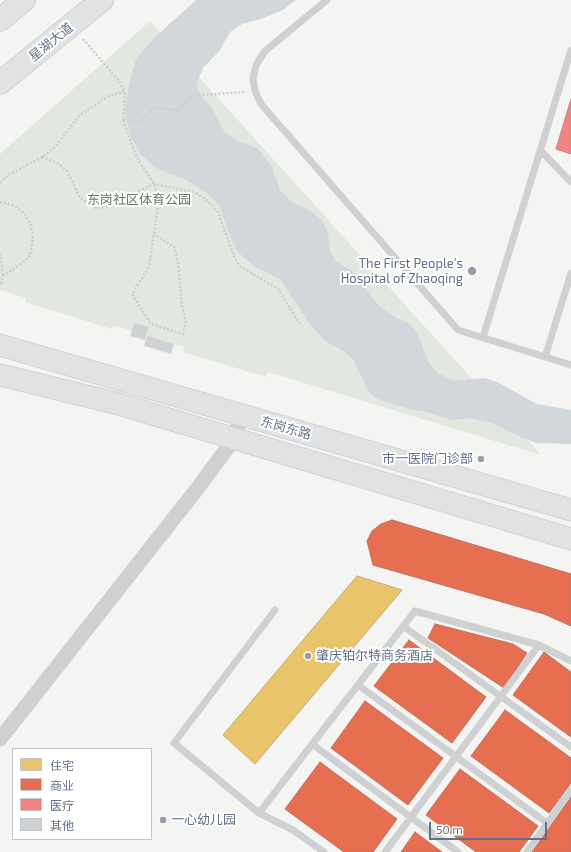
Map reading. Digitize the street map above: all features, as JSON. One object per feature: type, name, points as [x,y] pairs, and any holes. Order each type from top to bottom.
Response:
[{"type":"main road","points":[[0,20],[24,0]]},
{"type":"main road","name":"星湖大道","points":[[0,83],[102,0]]},
{"type":"main road","name":"东岗东路","points":[[5,345],[571,510]]},
{"type":"main road","name":"东岗东路","points":[[0,375],[115,403],[571,539]]},
{"type":"street","points":[[0,739],[193,494],[234,439],[241,415]]},
{"type":"lane","points":[[327,0],[264,51],[256,64],[253,78],[255,91],[261,104],[458,330],[571,365]]},
{"type":"lane","points":[[483,337],[571,50]]},
{"type":"lane","points":[[540,150],[571,182]]},
{"type":"lane","points":[[545,357],[571,273]]},
{"type":"lane","points":[[274,610],[174,743],[258,813],[293,830],[314,849],[324,852]]},
{"type":"lane","points":[[258,813],[415,611],[539,645],[571,661]]},
{"type":"lane","points":[[403,626],[571,747]]},
{"type":"lane","points":[[385,852],[539,645]]},
{"type":"lane","points":[[358,685],[547,823]]},
{"type":"lane","points":[[312,744],[458,852]]},
{"type":"lane","points":[[527,852],[571,790]]},
{"type":"path","points":[[71,25],[119,81],[124,91],[125,98],[123,120],[137,158],[154,184],[159,198],[149,267],[132,294],[151,324],[183,334],[186,321],[182,307],[178,262],[174,247],[154,234]]},
{"type":"path","points":[[0,183],[8,175],[42,157],[56,146],[79,116],[107,97],[124,91]]},
{"type":"path","points":[[123,120],[140,122],[154,108],[179,110],[191,96],[212,96],[255,91]]},
{"type":"path","points":[[42,157],[59,164],[67,171],[80,198],[96,208],[106,207],[154,184],[194,192],[208,201],[218,212],[238,263],[241,267],[278,288],[300,324]]},
{"type":"path","points":[[0,202],[14,206],[25,214],[30,223],[33,236],[31,254],[25,261],[3,276]]},
{"type":"path","points":[[0,253],[3,276],[0,286]]},
{"type":"green space","name":"东岗社区体育公园","points":[[150,21],[541,455],[268,372],[266,377],[183,352],[184,347],[113,325],[112,329],[25,302],[26,298],[0,290],[0,154]]},
{"type":"shaded area","points":[[196,0],[296,0],[283,10],[261,19],[242,24],[230,32],[220,50],[203,68],[196,85],[201,96],[211,107],[225,133],[238,141],[257,148],[271,165],[280,190],[292,202],[309,210],[322,220],[328,233],[330,252],[335,260],[354,273],[379,306],[395,317],[408,323],[417,333],[429,363],[438,373],[454,381],[484,378],[497,382],[537,404],[571,410],[571,444],[536,443],[492,423],[471,418],[452,420],[380,400],[369,393],[353,359],[342,350],[325,341],[310,324],[280,279],[254,266],[238,252],[231,238],[219,205],[207,193],[186,180],[158,169],[142,156],[131,137],[125,114],[129,84],[136,59],[154,38]]},
{"type":"building: 住宅","points":[[357,576],[402,590],[255,764],[223,735]]},
{"type":"building: 商业","points":[[392,520],[571,574],[571,626],[544,614],[373,565],[367,541],[372,531],[381,524]]},
{"type":"building: 商业","points":[[435,624],[513,644],[527,653],[504,688],[428,638]]},
{"type":"building: 商业","points":[[409,640],[486,697],[452,743],[374,686]]},
{"type":"building: 商业","points":[[544,652],[571,672],[571,737],[513,695]]},
{"type":"building: 商业","points":[[365,701],[443,758],[408,805],[331,748]]},
{"type":"building: 商业","points":[[505,710],[571,758],[571,783],[549,813],[471,756]]},
{"type":"building: 商业","points":[[320,762],[397,819],[373,852],[344,852],[285,809]]},
{"type":"building: 商业","points":[[460,769],[538,826],[519,852],[476,852],[426,815]]},
{"type":"building: 商业","points":[[571,797],[571,852],[532,852]]},
{"type":"building: 商业","points":[[415,832],[442,852],[401,852]]},
{"type":"building: 医疗","points":[[571,99],[571,154],[556,149]]},
{"type":"building: 其他","points":[[134,322],[149,327],[145,340],[130,336]]},
{"type":"building: 其他","points":[[147,335],[174,344],[171,354],[144,346]]},
{"type":"place","name":"The First People's Hospital of Zhaoqing","points":[[472,271]]},
{"type":"place","name":"市一医院门诊部","points":[[481,459]]},
{"type":"place","name":"肇庆铂尔特商务酒店","points":[[308,656]]},
{"type":"place","name":"一心幼儿园","points":[[163,820]]}]
